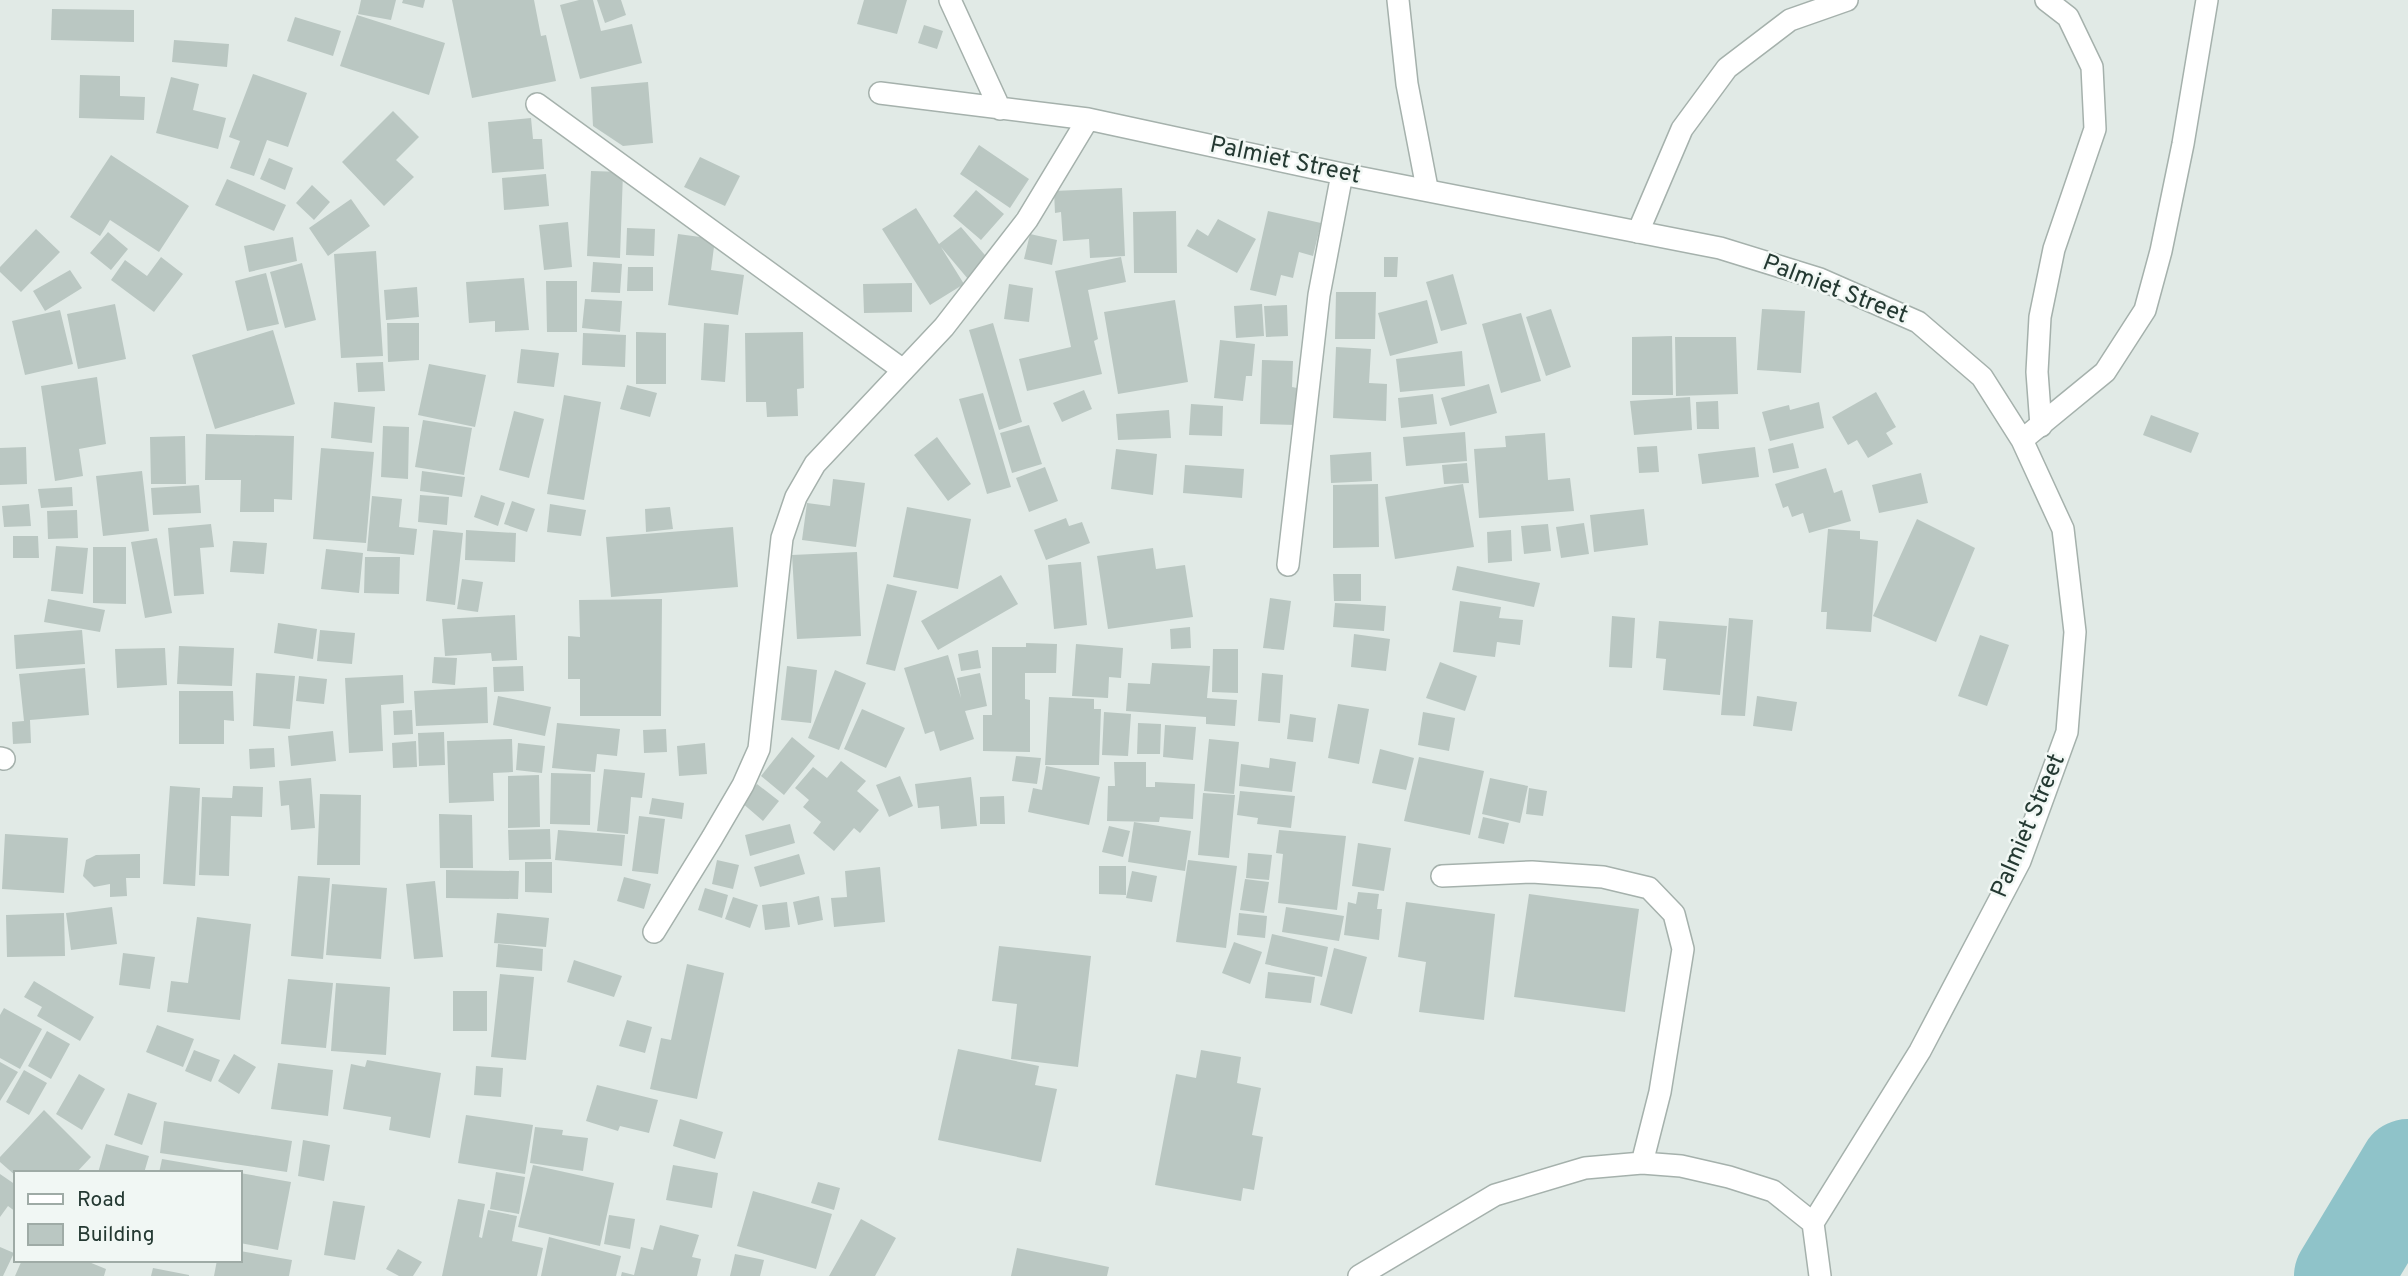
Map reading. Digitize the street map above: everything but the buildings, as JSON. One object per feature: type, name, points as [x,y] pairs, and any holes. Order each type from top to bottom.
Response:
[{"type":"street","points":[[950,0],[1000,108]]},
{"type":"street","points":[[1398,0],[1407,84],[1427,188]]},
{"type":"street","points":[[1638,232],[1682,130],[1727,68],[1790,20],[1847,0]]},
{"type":"street","points":[[2041,426],[2037,372],[2040,317],[2054,249],[2095,129],[2092,67],[2068,18],[2046,0]]},
{"type":"street","points":[[2022,440],[2105,372],[2145,310],[2161,251],[2180,157],[2207,0]]},
{"type":"street","name":"Palmiet Street","points":[[880,93],[1088,119],[1342,174],[1427,188],[1720,248],[1820,279],[1918,322],[1982,377],[2022,440],[2063,529],[2075,632],[2067,732],[2014,873],[1920,1051],[1813,1223]]},
{"type":"street","points":[[537,104],[903,370]]},
{"type":"street","points":[[654,932],[743,785],[759,749],[782,538],[796,497],[816,464],[944,327],[1027,220],[1088,119]]},
{"type":"street","points":[[1288,565],[1318,295],[1342,174]]},
{"type":"street","points":[[1442,876],[1532,872],[1603,877],[1648,888],[1674,914],[1683,949],[1660,1092],[1642,1163]]},
{"type":"street","points":[[1359,1276],[1495,1195],[1585,1168],[1642,1163],[1681,1166],[1773,1191],[1813,1223],[1820,1276]]},
{"type":"waterway","points":[[2343,1276],[2408,1168]]}]
